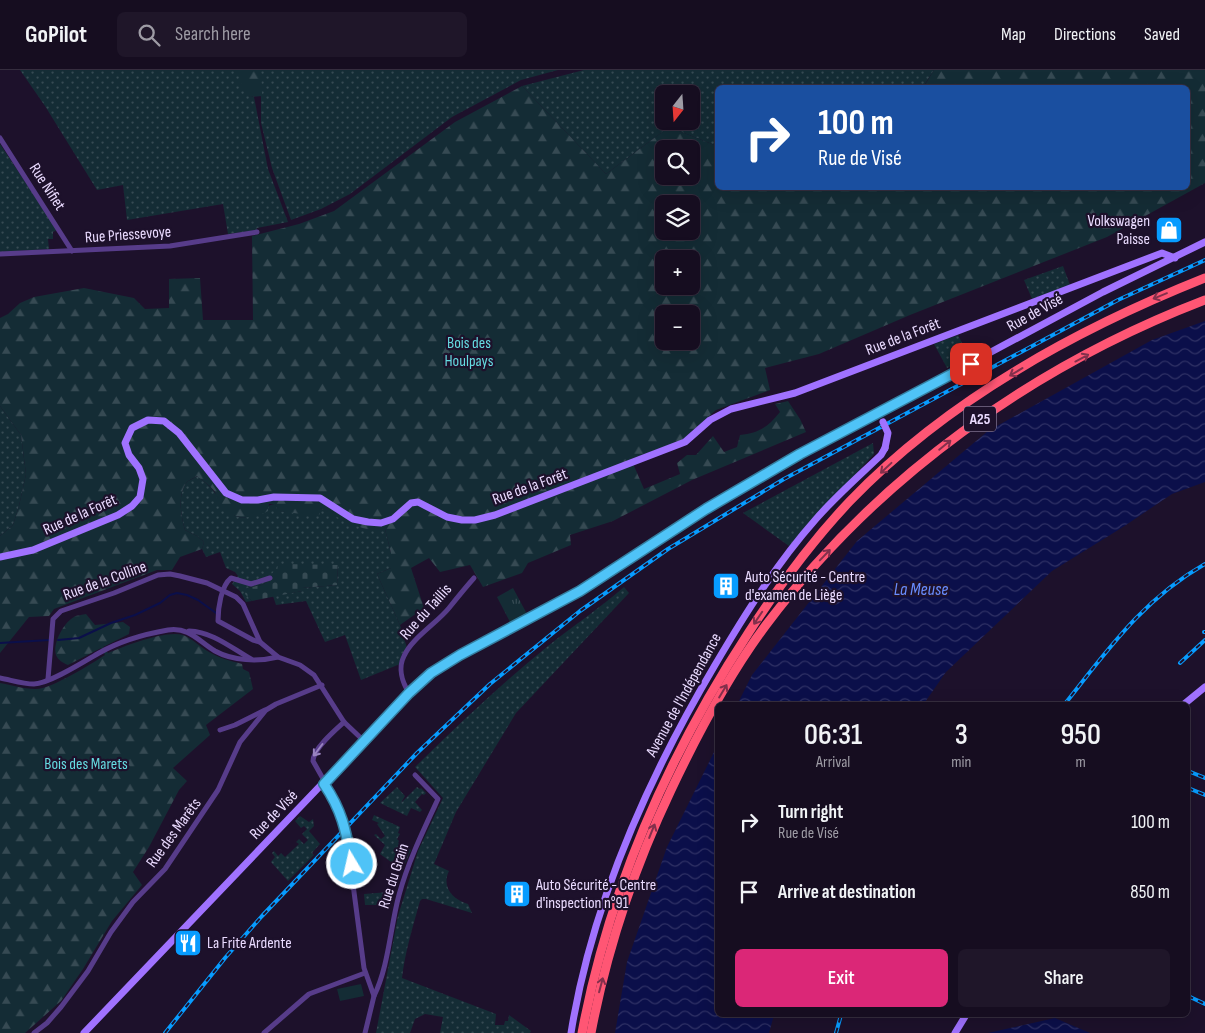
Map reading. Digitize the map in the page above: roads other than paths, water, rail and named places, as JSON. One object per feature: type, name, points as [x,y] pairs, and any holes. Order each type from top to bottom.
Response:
[{"type":"highway","name":"A25","points":[[582,1033],[589,994],[612,911],[624,876],[674,760],[705,702],[735,653],[807,551],[850,501],[895,460],[941,422],[996,384],[1104,323],[1142,304],[1205,278]]},
{"type":"highway","name":"A25","points":[[717,702],[766,626],[818,562],[863,515],[908,475],[998,406],[1052,374],[1148,324],[1205,300]]},
{"type":"highway","name":"A25","points":[[591,1033],[598,996],[615,932],[633,878],[656,821],[693,745],[715,706]]},
{"type":"main road","name":"Rue de Visé","points":[[84,1033],[188,922],[324,784],[409,693],[431,673],[460,655],[580,591],[706,509],[809,449],[1103,292],[1205,242]]},
{"type":"main road","name":"Rue de la Forêt","points":[[0,557],[33,550],[118,515],[132,506],[140,497],[143,479],[125,444],[132,428],[148,420],[164,421],[179,432],[226,493],[242,500],[274,497],[320,498],[353,519],[374,523],[394,519],[411,503],[418,502],[447,517],[475,520],[503,512],[685,442],[710,420],[731,409],[795,393],[1162,253],[1175,258]]},
{"type":"main road","name":"Avenue de l'Indépendance","points":[[571,1033],[578,995],[599,918],[622,852],[662,760],[726,647],[771,577],[816,519],[881,455],[885,448],[888,433],[877,414]]},
{"type":"main road","points":[[1187,702],[1205,687]]},
{"type":"main road","points":[[955,1033],[965,1017]]},
{"type":"street","name":"Rue Nifiet","points":[[0,138],[72,251]]},
{"type":"street","name":"Rue Priessevoye","points":[[0,254],[170,246],[257,232]]},
{"type":"street","name":"Rue de la Colline","points":[[48,679],[53,619],[61,611],[114,593],[158,575],[170,574],[207,582],[236,597],[242,604],[260,642],[278,657],[309,670],[322,685],[344,722],[364,741]]},
{"type":"street","points":[[260,642],[218,620],[224,590],[231,578],[251,584],[270,578]]},
{"type":"street","name":"Rue du Taillis","points":[[409,693],[402,677],[404,655],[424,631],[450,607],[452,602],[474,578]]},
{"type":"street","points":[[0,678],[35,684],[123,642],[169,630],[200,632],[217,638],[251,659]]},
{"type":"street","points":[[187,631],[215,651],[237,659],[278,657]]},
{"type":"street","name":"Rue des Marêts","points":[[34,1033],[62,1008],[88,971],[111,932],[133,902],[165,869],[218,790],[240,742],[266,710],[322,685]]},
{"type":"street","points":[[220,730],[235,726],[266,710]]},
{"type":"street","points":[[344,722],[321,745],[313,757],[315,766],[338,807],[346,831],[365,973],[374,996],[365,1033]]},
{"type":"street","name":"Rue du Grain","points":[[374,996],[381,981],[399,895],[411,858],[438,799],[415,775]]},
{"type":"street","points":[[264,1033],[310,994],[365,973]]},
{"type":"water","name":"La Meuse","points":[[1205,321],[1205,482],[1172,494],[1052,571],[946,672],[925,702],[738,702],[752,675],[857,541],[988,431],[1152,340]]},
{"type":"water","points":[[715,750],[715,1017],[773,1017],[769,1033],[615,1033],[627,962],[667,847]]},
{"type":"water","points":[[1055,1018],[1090,1033],[988,1033]]},
{"type":"waterway","points":[[58,640],[79,638],[111,623],[135,615],[177,593],[198,600],[216,613]]},
{"type":"waterway","points":[[0,643],[49,640]]},
{"type":"railway","points":[[165,1033],[225,958],[262,916],[417,753],[490,684],[580,611],[668,549],[784,479],[1118,300],[1205,260]]},
{"type":"railway","points":[[1066,702],[1127,627],[1144,610],[1163,593],[1205,564]]},
{"type":"railway","points":[[1180,663],[1205,640]]},
{"type":"railway","points":[[1190,772],[1205,778]]},
{"type":"railway","points":[[1190,789],[1205,795]]},
{"type":"railway","points":[[1190,997],[1205,1004]]},
{"type":"railway","points":[[836,1033],[840,1017]]},
{"type":"place","name":"Volkswagen Paisse","points":[[1169,230]]},
{"type":"place","name":"Auto Sécurité - Centre d'examen de Liège","points":[[726,586]]},
{"type":"place","name":"Auto Sécurité - Centre d'inspection n°91","points":[[517,894]]},
{"type":"place","name":"La Frite Ardente","points":[[188,943]]},
{"type":"park label","name":"Bois des Houlpays","points":[[469,352]]},
{"type":"park label","name":"Bois des Marets","points":[[86,764]]}]
